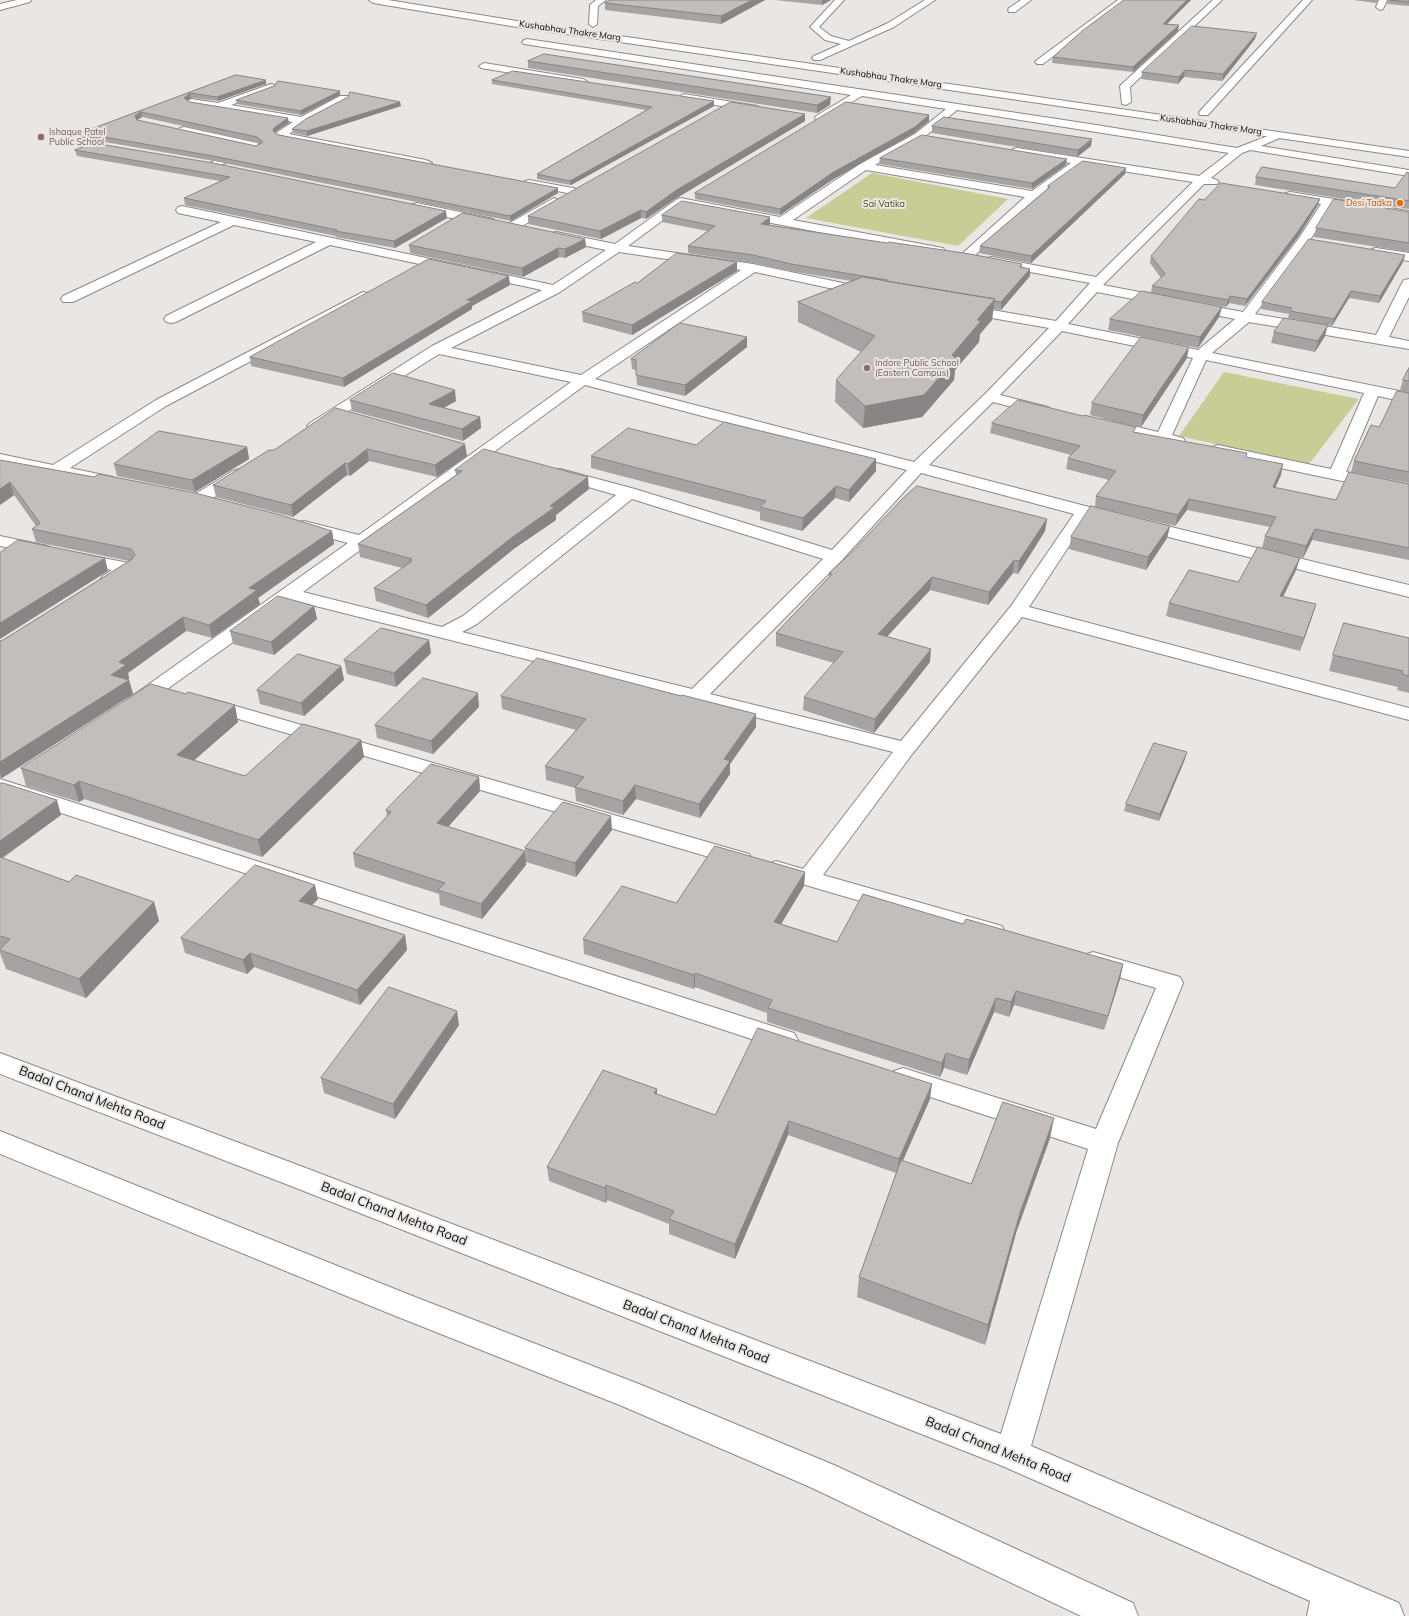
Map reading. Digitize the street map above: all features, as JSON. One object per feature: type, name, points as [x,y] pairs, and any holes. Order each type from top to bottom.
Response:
[{"type":"street","points":[[0,7],[27,0]]},
{"type":"street","name":"Kushabhau Thakre Marg","points":[[372,0],[517,24],[1409,154]]},
{"type":"street","points":[[593,24],[594,5],[602,0]]},
{"type":"street","points":[[840,0],[814,27],[828,38],[850,44]]},
{"type":"street","points":[[816,58],[891,25],[931,0]]},
{"type":"street","points":[[1012,10],[1027,0]]},
{"type":"street","points":[[1040,62],[1123,0]]},
{"type":"street","points":[[1126,102],[1125,86],[1218,0]]},
{"type":"street","name":"Kushabhau Thakre Marg","points":[[1220,116],[1200,113],[1308,0]]},
{"type":"street","name":"Kushabhau Thakre Marg","points":[[640,32],[974,81]]},
{"type":"street","points":[[527,42],[860,93],[1090,126],[1238,151]]},
{"type":"street","points":[[484,66],[595,83]]},
{"type":"street","points":[[219,106],[271,87]]},
{"type":"street","points":[[814,119],[860,93]]},
{"type":"street","points":[[674,96],[767,110]]},
{"type":"street","points":[[237,170],[210,165],[280,135],[302,120],[344,98]]},
{"type":"street","points":[[191,102],[302,120]]},
{"type":"street","points":[[716,112],[729,104]]},
{"type":"street","points":[[783,221],[864,166],[919,136],[955,107]]},
{"type":"street","points":[[172,128],[257,146]]},
{"type":"street","points":[[280,135],[434,164]]},
{"type":"street","points":[[696,696],[835,557],[918,467],[990,397],[1059,326],[1096,284],[1202,180],[1238,151],[1278,135]]},
{"type":"street","points":[[919,136],[935,138]]},
{"type":"street","points":[[1377,139],[1409,144]]},
{"type":"street","points":[[1250,147],[1409,173]]},
{"type":"street","points":[[1004,149],[1224,184]]},
{"type":"street","points":[[959,254],[1034,195],[1081,161]]},
{"type":"street","points":[[864,166],[1034,195]]},
{"type":"street","points":[[512,227],[576,189],[519,181]]},
{"type":"street","points":[[1276,193],[1409,215]]},
{"type":"street","points":[[302,434],[437,349],[555,290],[617,248],[680,202],[694,194]]},
{"type":"street","points":[[680,202],[959,254],[1246,317],[1409,345]]},
{"type":"street","points":[[1163,438],[1201,355],[1246,317],[1304,240],[1328,202]]},
{"type":"street","points":[[407,205],[527,230]]},
{"type":"street","points":[[182,210],[555,290]]},
{"type":"street","points":[[448,224],[462,216]]},
{"type":"street","points":[[68,299],[232,221]]},
{"type":"street","points":[[542,233],[617,248],[753,268],[836,287],[882,295]]},
{"type":"street","points":[[1304,240],[1319,242]]},
{"type":"street","points":[[171,319],[328,241]]},
{"type":"street","points":[[394,255],[408,247]]},
{"type":"street","points":[[1364,250],[1409,257]]},
{"type":"street","points":[[406,273],[427,262]]},
{"type":"street","points":[[117,715],[157,689],[362,541],[474,451],[753,268]]},
{"type":"street","points":[[1381,340],[1409,283]]},
{"type":"street","points":[[56,470],[161,403],[378,288]]},
{"type":"street","points":[[951,307],[1059,326],[1409,398]]},
{"type":"street","points":[[437,349],[583,380],[1084,511],[1409,591]]},
{"type":"street","points":[[1336,475],[1373,390]]},
{"type":"street","points":[[990,397],[1058,413]]},
{"type":"street","points":[[335,414],[358,420]]},
{"type":"street","points":[[1088,420],[1197,446],[1409,490]]},
{"type":"street","points":[[474,451],[504,459]]},
{"type":"street","points":[[0,458],[123,484]]},
{"type":"street","points":[[220,505],[190,498],[250,467]]},
{"type":"street","points":[[548,471],[629,493],[835,557]]},
{"type":"street","points":[[444,633],[470,620],[629,493]]},
{"type":"street","points":[[808,878],[906,749],[1018,610],[1084,511]]},
{"type":"street","points":[[288,522],[362,541]]},
{"type":"street","points":[[0,541],[128,568],[94,589]]},
{"type":"street","points":[[289,594],[906,749]]},
{"type":"street","points":[[1018,610],[1409,714]]},
{"type":"street","points":[[157,689],[1012,937]]},
{"type":"street","points":[[7,785],[808,1048]]},
{"type":"street","points":[[1012,1454],[1104,1143],[1171,983],[1073,955]]},
{"type":"street","name":"Badal Chand Mehta Road","points":[[0,1064],[316,1184],[1012,1454],[1327,1603],[1386,1616]]},
{"type":"street","points":[[884,1072],[1104,1143]]},
{"type":"street","points":[[0,1142],[399,1304],[640,1399],[822,1476],[1120,1616]]},
{"type":"green space","name":"Sai Vatika","points":[[872,173],[1008,199],[958,246],[806,218]]},
{"type":"green space","points":[[1224,372],[1359,399],[1309,464],[1179,436]]},
{"type":"building","points":[[611,0],[752,0],[721,16],[605,3]]},
{"type":"building","points":[[1124,0],[1187,0],[1163,24],[1179,25],[1133,67],[1053,57],[1082,31]]},
{"type":"building","points":[[1390,0],[1409,0],[1409,2]]},
{"type":"building","points":[[1192,26],[1257,33],[1223,74],[1185,70],[1179,77],[1142,72]]},
{"type":"building","points":[[544,54],[831,97],[817,105],[528,61]]},
{"type":"building","points":[[513,71],[714,101],[570,181],[537,174],[652,107],[492,80]]},
{"type":"building","points":[[236,75],[266,80],[217,97],[190,93],[184,98],[190,102],[288,118],[274,128],[273,131],[279,135],[558,188],[510,216],[213,156],[81,133]],"holes":[[[141,112],[257,137],[263,142],[256,146],[137,120],[135,116]]]},
{"type":"building","points":[[278,81],[340,91],[300,111],[236,100],[274,86]]},
{"type":"building","points":[[350,92],[400,102],[307,131],[292,129],[306,119],[348,97]]},
{"type":"building","points":[[731,102],[805,114],[675,191],[646,212],[641,210],[600,231],[528,216]]},
{"type":"building","points":[[846,102],[929,115],[915,127],[832,173],[780,209],[695,193]]},
{"type":"building","points":[[944,117],[1092,139],[1078,150],[932,126]]},
{"type":"building","points":[[922,135],[1067,159],[1032,183],[880,158]]},
{"type":"building","points":[[93,143],[213,163],[446,211],[394,241],[335,231],[337,230],[184,198],[230,177],[75,150]]},
{"type":"building","points":[[1083,161],[1126,168],[1031,256],[980,246],[1050,187],[1048,186]]},
{"type":"building","points":[[1262,167],[1395,188],[1407,172],[1409,173],[1409,201],[1256,177]]},
{"type":"building","points":[[1221,183],[1320,199],[1299,230],[1247,299],[1230,296],[1228,300],[1152,286],[1165,274],[1151,256],[1199,199],[1204,200]]},
{"type":"building","points":[[1334,199],[1409,212],[1409,243],[1316,228]]},
{"type":"building","points":[[682,201],[770,217],[761,224],[970,254],[1022,264],[1020,267],[1030,269],[1001,302],[994,301],[995,299],[791,264],[753,255],[688,246],[715,226],[662,215]]},
{"type":"building","points":[[463,213],[585,239],[565,249],[558,248],[522,268],[409,245]]},
{"type":"building","points":[[1309,239],[1405,255],[1380,296],[1351,291],[1334,319],[1290,311],[1292,308],[1262,302]]},
{"type":"building","points":[[677,253],[737,262],[632,325],[582,312],[635,282],[637,283]]},
{"type":"building","points":[[429,259],[509,276],[467,300],[472,301],[343,378],[250,357]]},
{"type":"building","points":[[863,277],[995,299],[977,320],[981,321],[952,355],[956,358],[924,395],[865,406],[836,380],[875,336],[798,302]]},
{"type":"building","points":[[1142,291],[1222,307],[1200,337],[1110,319]]},
{"type":"building","points":[[1284,318],[1328,325],[1318,341],[1274,332]]},
{"type":"building","points":[[680,323],[747,337],[685,385],[636,375],[636,360],[631,359]]},
{"type":"building","points":[[1141,337],[1189,347],[1143,415],[1092,403]]},
{"type":"building","points":[[1409,368],[1409,381],[1403,380]]},
{"type":"building","points":[[393,373],[455,390],[429,404],[480,417],[462,429],[350,400]]},
{"type":"building","points":[[1397,391],[1409,393],[1409,472],[1354,461],[1371,425],[1379,427]]},
{"type":"building","points":[[1018,400],[1136,427],[1133,432],[1247,453],[1246,457],[1283,464],[1273,487],[1336,500],[1349,472],[1409,484],[1409,548],[1315,529],[1306,546],[1265,536],[1276,517],[1189,499],[1178,515],[1096,496],[1116,471],[1068,458],[1080,446],[992,423]]},
{"type":"building","points":[[336,408],[465,444],[435,465],[367,449],[348,464],[345,463],[291,505],[213,485],[269,450],[274,450]]},
{"type":"building","points":[[724,422],[876,459],[849,490],[836,486],[803,518],[760,507],[766,501],[591,456],[628,428],[696,445]]},
{"type":"building","points":[[159,431],[247,447],[192,480],[114,464]]},
{"type":"building","points":[[484,449],[588,477],[550,506],[555,507],[514,536],[426,605],[374,588],[412,561],[409,561],[412,559],[358,544],[462,471],[455,470]]},
{"type":"building","points":[[0,460],[94,477],[99,474],[195,493],[277,514],[332,531],[249,588],[257,590],[209,625],[183,617],[119,662],[126,665],[111,675],[129,680],[0,762],[0,641],[131,560],[135,555],[131,549],[32,529],[40,523],[10,482],[0,489]]},
{"type":"building","points":[[917,486],[1047,519],[1019,561],[1014,560],[989,592],[932,577],[878,634],[931,649],[875,719],[804,697],[843,652],[776,633],[832,574],[829,573],[851,553],[903,498]]},
{"type":"building","points":[[1091,506],[1170,526],[1148,557],[1071,537]]},
{"type":"building","points":[[18,540],[105,558],[0,623],[0,553]]},
{"type":"building","points":[[1258,547],[1300,558],[1280,596],[1316,604],[1304,638],[1169,603],[1189,570],[1238,582]]},
{"type":"building","points":[[278,596],[314,606],[271,642],[230,631]]},
{"type":"building","points":[[1344,623],[1409,638],[1409,676],[1402,674],[1403,671],[1333,655]]},
{"type":"building","points":[[381,628],[429,640],[394,673],[344,660]]},
{"type":"building","points":[[298,654],[341,666],[301,703],[257,690]]},
{"type":"building","points":[[537,658],[756,714],[724,759],[730,761],[699,804],[635,785],[623,801],[575,787],[584,777],[545,766],[586,719],[501,696]]},
{"type":"building","points":[[423,678],[478,693],[431,741],[375,725]]},
{"type":"building","points":[[151,684],[186,694],[188,692],[235,705],[177,755],[245,776],[303,724],[361,740],[258,840],[79,781],[74,785],[21,768]]},
{"type":"building","points":[[1154,743],[1187,752],[1160,814],[1126,804]]},
{"type":"building","points":[[431,764],[479,777],[437,823],[525,851],[481,904],[438,890],[445,883],[353,853],[391,812],[386,810]]},
{"type":"building","points":[[0,783],[3,783],[57,800],[0,841]]},
{"type":"building","points":[[563,802],[611,816],[575,863],[525,848]]},
{"type":"building","points":[[715,846],[805,872],[774,922],[837,942],[863,894],[963,924],[966,919],[1123,964],[1108,1016],[1016,991],[1011,1002],[996,998],[969,1060],[946,1053],[942,1063],[768,1008],[772,1000],[695,973],[694,975],[583,939],[622,886],[676,903]]},
{"type":"building","points":[[0,857],[69,882],[76,875],[154,902],[79,979],[0,950],[10,939],[0,936]]},
{"type":"building","points":[[255,865],[315,885],[299,901],[405,935],[357,990],[250,953],[243,960],[181,938]]},
{"type":"building","points":[[389,987],[457,1011],[393,1104],[321,1078]]},
{"type":"building","points":[[758,1028],[932,1084],[899,1159],[789,1121],[735,1244],[669,1219],[674,1211],[606,1185],[605,1188],[547,1167],[603,1070],[657,1089],[654,1093],[715,1115]]},
{"type":"building","points":[[1003,1102],[1054,1118],[1020,1213],[988,1325],[859,1277],[901,1160],[971,1184]]},
{"type":"place","name":"Ishaque Patel Public School","points":[[41,137]]},
{"type":"place","name":"Desi Tadka","points":[[1400,203]]},
{"type":"place","name":"Indore Public School (Eastern Campus)","points":[[867,368]]}]
